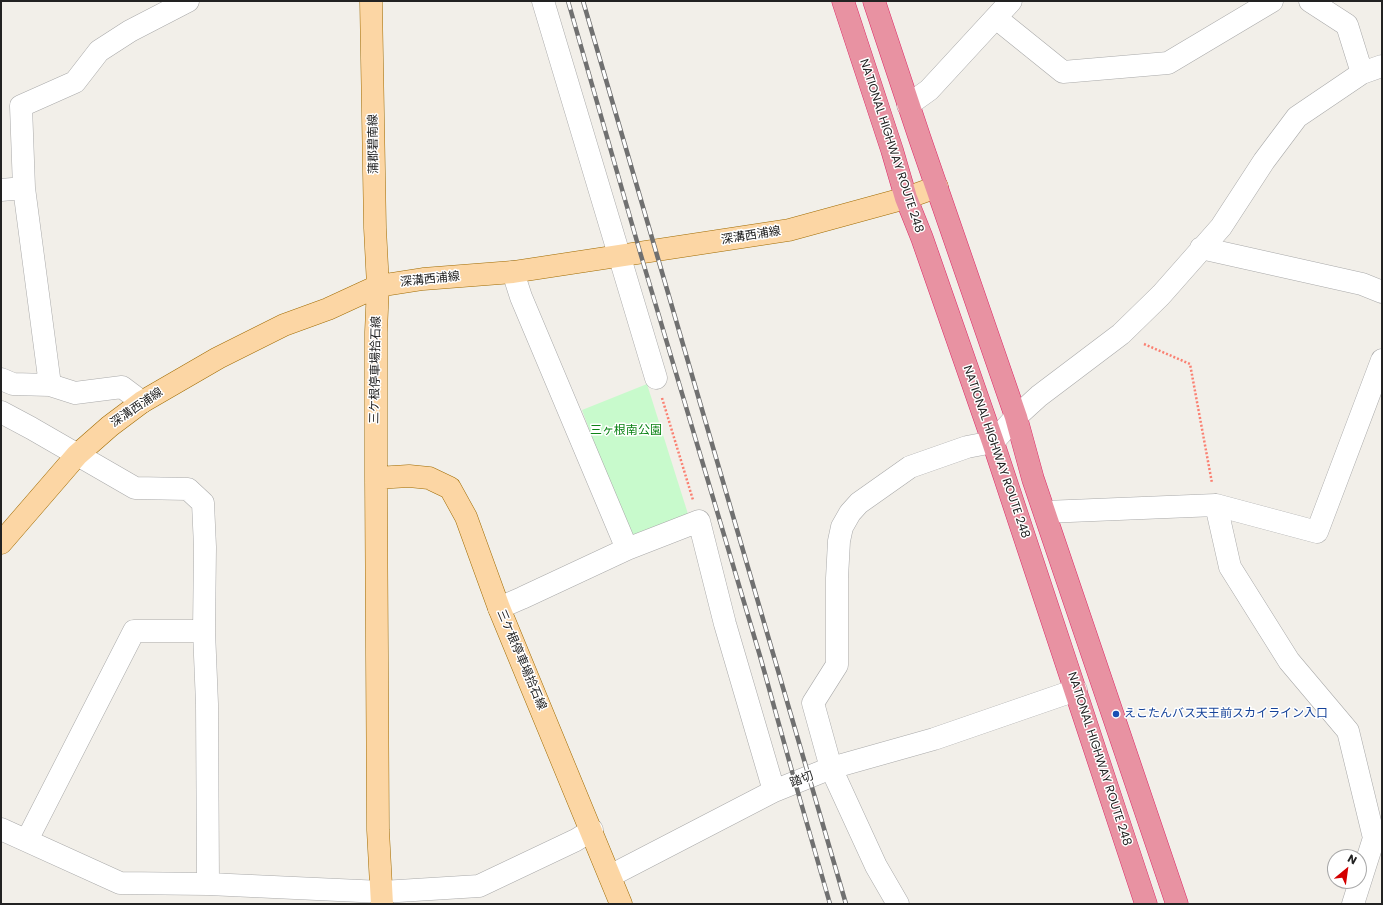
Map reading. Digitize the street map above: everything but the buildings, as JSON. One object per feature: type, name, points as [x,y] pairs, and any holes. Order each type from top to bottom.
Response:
[{"type":"highway","name":"NATIONAL HIGHWAY ROUTE 248","points":[[843,1],[890,143],[906,198],[925,246],[993,442],[1146,904]]},
{"type":"highway","points":[[874,1],[908,105],[1016,417],[1034,479],[1177,904]]},
{"type":"main road","name":"蒲郡碧南線","points":[[371,1],[375,228],[378,286]]},
{"type":"main road","name":"深溝西浦線","points":[[1,543],[77,455],[110,426],[142,402],[218,358],[284,325],[328,309],[378,286],[423,279],[513,272],[789,230],[906,198],[937,187]]},
{"type":"main road","name":"三ケ根停車場拾石線","points":[[378,286],[376,332],[378,830],[382,898]]},
{"type":"main road","name":"三ケ根停車場拾石線","points":[[376,478],[409,476],[429,478],[450,488],[466,517],[499,608],[592,830],[621,904]]},
{"type":"street","points":[[50,385],[24,188],[21,106],[75,82],[99,51],[130,31],[188,1]]},
{"type":"street","points":[[543,1],[656,378]]},
{"type":"street","points":[[908,105],[929,90],[1011,1]]},
{"type":"street","points":[[996,18],[1063,72],[1168,63],[1272,1]]},
{"type":"street","points":[[1310,1],[1347,25],[1362,73]]},
{"type":"street","points":[[898,904],[876,866],[831,768],[813,703],[837,664],[837,560],[842,527],[850,513],[859,503],[910,467],[967,447],[993,442],[1016,417],[1039,396],[1121,334],[1161,295],[1221,227],[1264,161],[1297,117],[1362,73],[1382,66]]},
{"type":"street","points":[[1,190],[24,188]]},
{"type":"street","points":[[1202,248],[1362,284],[1382,292]]},
{"type":"street","points":[[513,272],[521,297],[627,549]]},
{"type":"street","points":[[1045,512],[1216,504],[1317,532],[1382,360]]},
{"type":"street","points":[[1,379],[13,384],[50,385],[75,393],[122,387],[142,402]]},
{"type":"street","points":[[1,412],[135,488],[188,489],[203,503],[205,547],[204,631],[207,704],[208,884]]},
{"type":"street","points":[[1216,504],[1230,567],[1290,661],[1348,731],[1374,838],[1353,904]]},
{"type":"street","points":[[499,608],[627,549],[699,521],[725,624],[774,791]]},
{"type":"street","points":[[27,840],[134,631],[204,631]]},
{"type":"street","name":"踏切","points":[[610,876],[774,791],[831,768],[934,739],[1076,690]]},
{"type":"street","points":[[1,829],[120,882],[208,884],[382,898],[479,886],[576,840],[592,830]]},
{"type":"path","points":[[1121,334],[1190,364],[1216,504]]},
{"type":"path","points":[[656,378],[699,521]]},
{"type":"green space","name":"三ヶ根南公園","points":[[647,384],[688,514],[629,537],[582,410]]},
{"type":"railway","points":[[568,1],[640,252],[760,656],[830,904]]},
{"type":"railway","points":[[583,1],[846,904]]},
{"type":"place","name":"えこたんバス天王前スカイライン入口","points":[[1116,714]]}]
